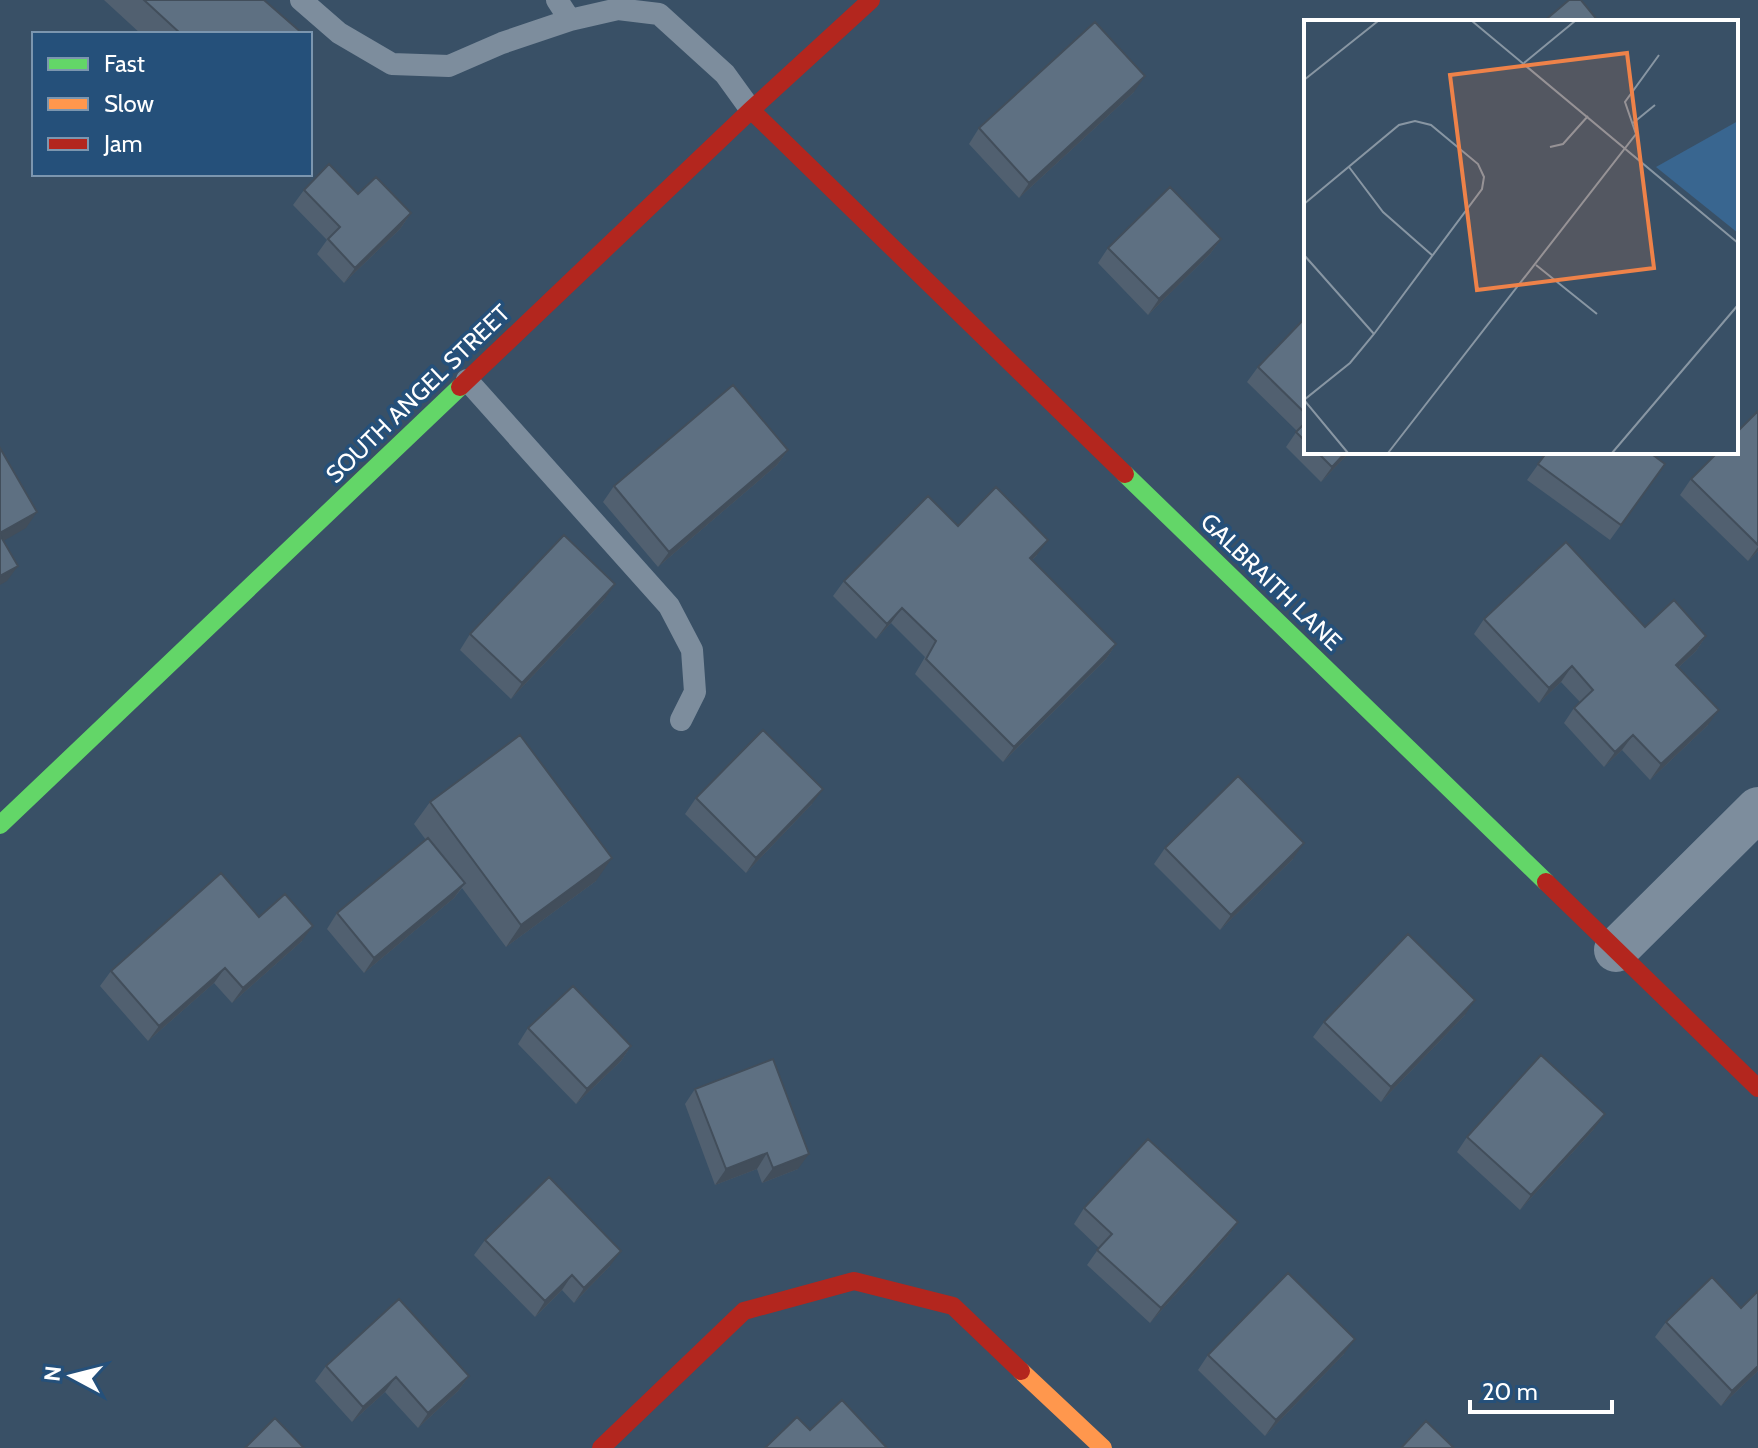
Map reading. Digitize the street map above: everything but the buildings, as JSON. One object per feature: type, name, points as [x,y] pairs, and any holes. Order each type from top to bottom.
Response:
[{"type":"street","name":"SOUTH ANGEL STREET","points":[[0,825],[751,110],[871,0]]},
{"type":"street","name":"GALBRAITH LANE","points":[[751,110],[1758,1088]]},
{"type":"street","points":[[1616,950],[1758,809]]},
{"type":"street","points":[[601,1448],[744,1311],[854,1281],[953,1306],[1103,1448]]},
{"type":"lane","points":[[301,0],[339,33],[392,64],[449,66],[502,43],[570,20],[618,9],[659,14],[725,74],[751,110]]},
{"type":"lane","points":[[557,0],[570,20]]},
{"type":"lane","points":[[467,380],[669,606],[692,650],[695,692],[681,720]]},
{"type":"traffic: fast","points":[[0,825],[460,387]]},
{"type":"traffic: fast","points":[[1125,474],[1546,882]]},
{"type":"traffic: slow","points":[[1021,1371],[1103,1448]]},
{"type":"traffic: jam","points":[[460,387],[871,0]]},
{"type":"traffic: jam","points":[[751,110],[1125,474]]},
{"type":"traffic: jam","points":[[1546,882],[1758,1088]]},
{"type":"traffic: jam","points":[[601,1448],[744,1311],[854,1281],[953,1306],[1021,1371]]}]
